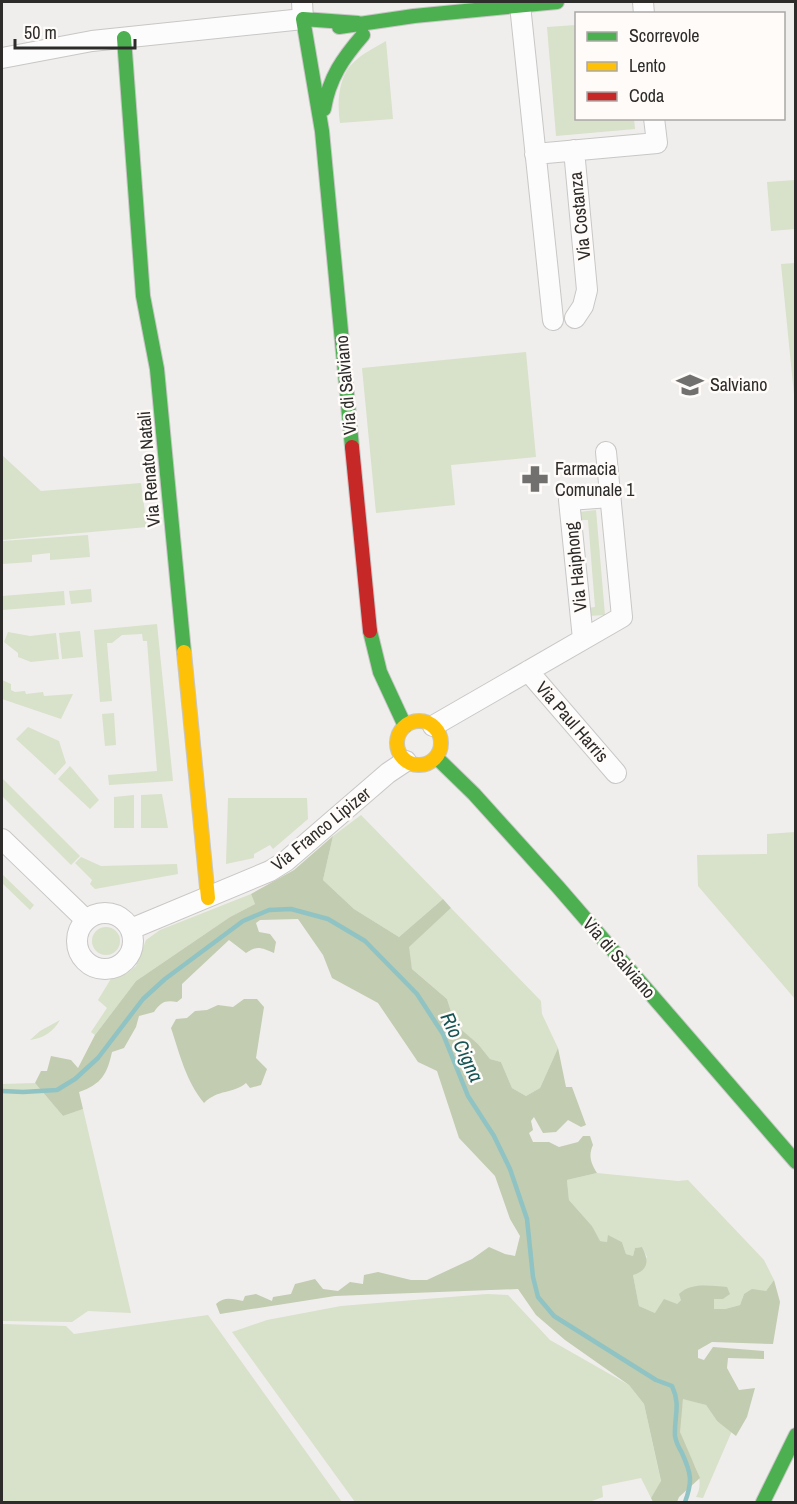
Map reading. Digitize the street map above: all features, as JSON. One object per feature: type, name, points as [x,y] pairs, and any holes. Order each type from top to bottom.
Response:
[{"type":"main road","points":[[310,28],[318,32],[361,29],[431,8],[557,2]]},
{"type":"main road","points":[[310,28],[361,29]]},
{"type":"main road","name":"Via di Salviano","points":[[310,28],[322,131],[369,627],[380,672],[405,726]]},
{"type":"main road","points":[[322,131],[324,107],[332,75],[361,29]]},
{"type":"main road","name":"Via Renato Natali","points":[[124,38],[143,296],[157,369],[208,898]]},
{"type":"main road","points":[[419,721],[433,726],[441,736],[442,743],[437,758],[421,766],[406,761],[401,756],[397,744],[397,737],[405,726],[419,721]]},
{"type":"main road","name":"Via di Salviano","points":[[437,758],[474,794],[558,887],[795,1162]]},
{"type":"main road","points":[[764,1503],[795,1435]]},
{"type":"street","points":[[520,5],[553,320]]},
{"type":"street","points":[[2,58],[92,41],[310,28]]},
{"type":"street","points":[[574,150],[657,142],[654,120]]},
{"type":"street","name":"Via Costanza","points":[[535,154],[574,150],[587,290],[583,306],[576,318]]},
{"type":"street","name":"Via Haiphong","points":[[433,726],[622,617],[606,452]]},
{"type":"street","name":"Via Haiphong","points":[[583,639],[569,500],[610,497]]},
{"type":"street","name":"Via Paul Harris","points":[[528,671],[616,773]]},
{"type":"street","name":"Via Franco Lipizer","points":[[131,929],[270,872],[286,861],[388,773],[406,761]]},
{"type":"street","points":[[2,839],[86,920]]},
{"type":"street","points":[[111,913],[123,919],[131,929],[133,943],[129,956],[112,968],[100,968],[85,960],[77,946],[80,929],[86,920],[98,914],[111,913]]},
{"type":"green space","points":[[575,25],[575,120],[634,120],[635,129],[556,136],[547,27]]},
{"type":"green space","points":[[386,41],[393,119],[340,123],[339,99],[345,75],[365,53]]},
{"type":"green space","points":[[795,180],[795,229],[771,231],[767,182]]},
{"type":"green space","points":[[796,263],[795,405],[781,264]]},
{"type":"green space","points":[[526,352],[536,457],[451,465],[455,505],[376,513],[362,368]]},
{"type":"green space","points":[[2,455],[41,491],[141,483],[147,527],[2,540]]},
{"type":"green space","points":[[596,510],[605,615],[588,616],[587,608],[595,607],[588,520],[579,520],[579,512]]},
{"type":"green space","points":[[88,535],[90,557],[50,560],[50,553],[32,555],[32,562],[2,564],[2,541]]},
{"type":"green space","points":[[91,589],[92,602],[71,604],[69,591]]},
{"type":"green space","points":[[64,591],[65,605],[2,610],[2,596]]},
{"type":"green space","points":[[157,624],[173,781],[109,785],[108,775],[157,771],[147,641],[143,641],[142,634],[122,635],[112,643],[107,643],[112,701],[100,702],[94,630]]},
{"type":"green space","points":[[80,631],[83,657],[62,659],[59,633]]},
{"type":"green space","points":[[8,632],[30,636],[56,633],[59,659],[31,662],[18,657],[18,653],[4,642]]},
{"type":"green space","points":[[2,680],[11,684],[11,690],[15,692],[25,691],[26,694],[43,692],[44,696],[73,694],[61,719],[2,699]]},
{"type":"green space","points":[[114,713],[116,745],[105,746],[102,714]]},
{"type":"green space","points":[[28,727],[59,741],[66,763],[55,775],[16,739]]},
{"type":"green space","points":[[70,766],[99,800],[90,809],[58,779]]},
{"type":"green space","points":[[2,778],[80,856],[71,865],[2,796]]},
{"type":"green space","points":[[162,794],[168,828],[141,828],[141,795]]},
{"type":"green space","points":[[134,795],[134,828],[114,828],[114,797]]},
{"type":"green space","points":[[228,798],[307,798],[308,819],[273,849],[270,845],[254,854],[254,858],[226,864]]},
{"type":"green space","points":[[361,815],[443,899],[399,937],[354,909],[323,880],[333,836]]},
{"type":"green space","points":[[796,832],[795,999],[698,886],[697,855],[767,854],[767,834]]},
{"type":"green space","points":[[333,836],[323,880],[354,909],[399,937],[443,899],[451,908],[409,947],[412,969],[447,999],[455,1024],[478,1044],[490,1059],[501,1062],[512,1088],[526,1096],[540,1088],[558,1048],[566,1087],[572,1087],[586,1125],[581,1127],[568,1120],[556,1132],[543,1133],[534,1117],[531,1121],[533,1130],[529,1133],[533,1142],[549,1142],[559,1147],[578,1142],[583,1136],[590,1136],[593,1145],[591,1159],[597,1173],[567,1180],[569,1200],[592,1226],[600,1241],[607,1242],[608,1235],[622,1242],[626,1254],[633,1256],[635,1248],[642,1247],[646,1256],[646,1264],[642,1270],[633,1275],[639,1306],[655,1313],[664,1299],[677,1304],[681,1300],[679,1294],[684,1290],[695,1286],[708,1286],[727,1287],[730,1294],[723,1299],[714,1299],[714,1309],[725,1309],[740,1305],[744,1294],[752,1289],[766,1291],[774,1280],[780,1302],[773,1344],[712,1342],[698,1350],[698,1358],[704,1360],[713,1347],[764,1351],[764,1359],[728,1358],[727,1368],[739,1390],[755,1388],[747,1417],[736,1436],[717,1421],[706,1405],[683,1399],[680,1432],[700,1478],[679,1497],[677,1502],[653,1502],[651,1498],[661,1481],[644,1404],[629,1385],[565,1340],[536,1315],[518,1289],[335,1296],[220,1314],[216,1304],[222,1300],[243,1301],[245,1296],[256,1294],[272,1301],[273,1297],[291,1294],[295,1284],[315,1279],[323,1289],[338,1291],[350,1282],[363,1284],[364,1275],[378,1272],[411,1280],[427,1280],[472,1259],[489,1247],[515,1256],[520,1236],[510,1219],[495,1176],[459,1138],[437,1071],[418,1062],[378,1003],[332,978],[323,955],[298,919],[260,920],[256,923],[259,932],[270,934],[276,942],[274,953],[260,948],[246,953],[229,940],[182,984],[182,998],[177,1002],[164,1002],[154,1012],[139,1016],[136,1027],[124,1048],[112,1052],[102,1077],[98,1082],[79,1092],[83,1109],[63,1116],[35,1083],[41,1071],[47,1071],[51,1056],[71,1060],[78,1068],[95,1035],[136,981],[230,917],[255,904],[251,894],[294,870]]},
{"type":"green space","points":[[81,857],[101,866],[177,864],[178,874],[95,889],[90,884],[92,880],[75,863]]},
{"type":"green space","points":[[2,874],[34,905],[30,910],[2,883]]},
{"type":"green space","points":[[251,894],[255,904],[230,917],[136,981],[95,1035],[91,1032],[107,1008],[98,1000],[112,977],[126,974],[136,966],[146,940],[160,930]]},
{"type":"green space","points":[[451,908],[541,1001],[542,1014],[558,1048],[540,1088],[526,1096],[512,1088],[501,1062],[490,1059],[478,1044],[455,1024],[447,999],[412,969],[408,947]]},
{"type":"green space","points":[[106,927],[116,931],[120,941],[116,951],[106,955],[96,951],[92,941],[96,931]]},
{"type":"green space","points":[[244,999],[257,999],[264,1007],[256,1058],[267,1069],[261,1085],[250,1088],[246,1083],[204,1103],[188,1077],[171,1028],[176,1019],[187,1018],[195,1011],[207,1010],[218,1005],[233,1007]]},
{"type":"green space","points":[[60,1020],[48,1034],[30,1040],[40,1031]]},
{"type":"green space","points":[[35,1083],[63,1116],[83,1109],[131,1313],[88,1311],[72,1322],[2,1321],[2,1084]]},
{"type":"green space","points":[[597,1173],[688,1180],[764,1260],[774,1280],[766,1291],[744,1294],[740,1305],[725,1309],[714,1309],[714,1299],[723,1299],[729,1294],[681,1300],[655,1313],[639,1306],[633,1275],[647,1257],[642,1247],[635,1248],[633,1256],[626,1254],[622,1242],[609,1236],[607,1242],[599,1241],[592,1226],[569,1200],[567,1180]]},
{"type":"green space","points":[[487,1294],[508,1295],[550,1340],[629,1385],[644,1404],[661,1482],[651,1498],[641,1478],[602,1486],[603,1497],[589,1502],[355,1502],[232,1332],[267,1320],[341,1306]]},
{"type":"green space","points":[[208,1315],[342,1502],[2,1502],[2,1324],[66,1326],[74,1334]]},
{"type":"green space","points":[[683,1398],[706,1405],[717,1421],[732,1431],[703,1498],[696,1497],[699,1480],[680,1432]]},
{"type":"waterway","name":"Rio Cigna","points":[[2,1091],[57,1090],[75,1079],[98,1058],[143,999],[165,979],[243,921],[269,910],[291,909],[328,919],[365,941],[417,994],[443,1034],[468,1096],[494,1136],[510,1169],[527,1219],[533,1277],[538,1297],[554,1316],[656,1380],[672,1386],[677,1405],[675,1436],[690,1477],[685,1502]]},
{"type":"traffic: fast","points":[[339,27],[414,16],[557,2]]},
{"type":"traffic: fast","points":[[352,447],[322,131],[303,19],[358,23]]},
{"type":"traffic: fast","points":[[324,109],[329,88],[338,69],[363,35]]},
{"type":"traffic: fast","points":[[124,38],[143,296],[157,369],[184,652]]},
{"type":"traffic: fast","points":[[370,631],[380,672],[405,726]]},
{"type":"traffic: fast","points":[[437,758],[474,794],[558,887],[796,1162]]},
{"type":"traffic: fast","points":[[763,1502],[796,1435]]},
{"type":"traffic: slow","points":[[184,652],[208,898]]},
{"type":"traffic: slow","points":[[419,721],[428,722],[435,727],[440,734],[441,743],[440,752],[435,759],[428,764],[419,765],[410,764],[403,759],[398,752],[397,743],[398,734],[403,727],[410,722],[419,721]]},
{"type":"traffic: jam","points":[[352,447],[370,631]]},
{"type":"place","name":"Salviano","points":[[690,385]]},
{"type":"place","name":"Farmacia Comunale 1","points":[[535,479]]}]
